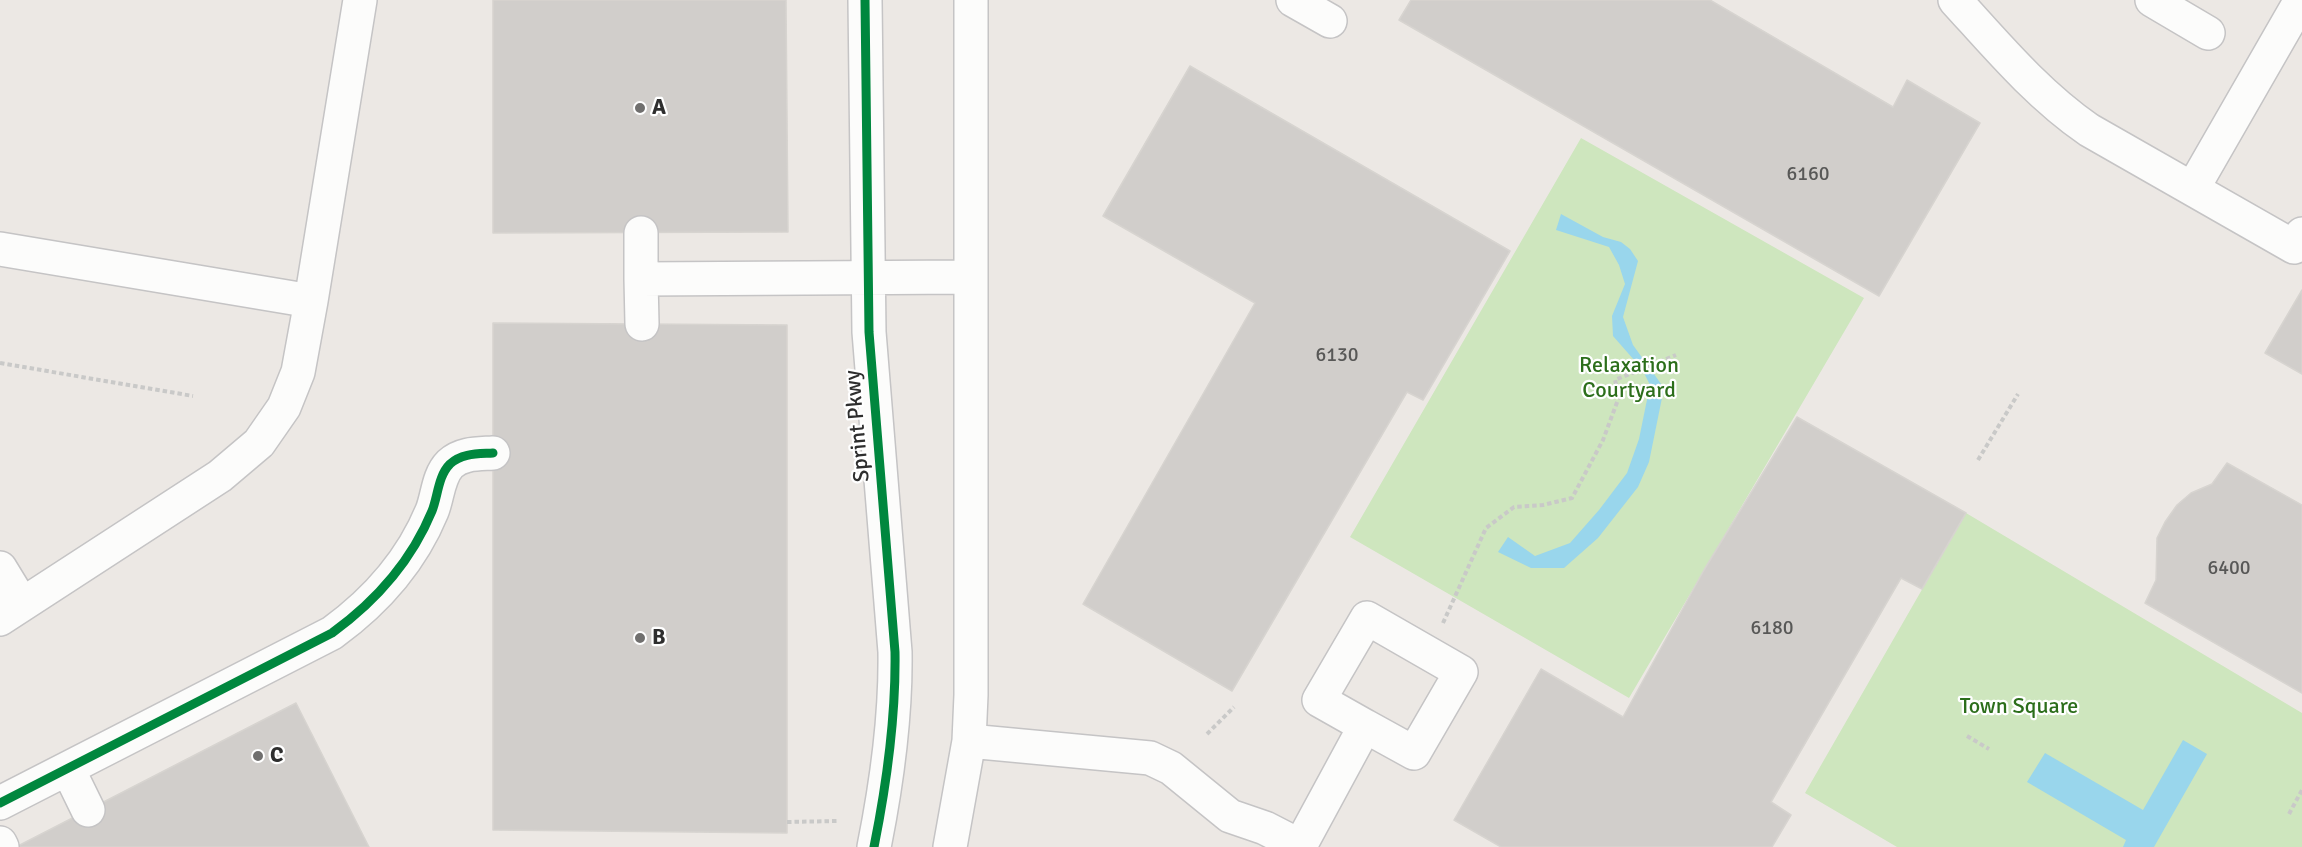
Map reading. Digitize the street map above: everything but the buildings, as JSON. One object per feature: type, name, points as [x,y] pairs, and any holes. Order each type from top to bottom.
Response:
[{"type":"street","points":[[0,568],[11,611],[220,476],[259,443],[284,407],[298,372],[360,0]]},
{"type":"street","name":"Sprint Pkwy","points":[[865,0],[867,277],[895,692],[890,761],[874,847]]},
{"type":"street","points":[[950,847],[969,741],[971,695],[971,0]]},
{"type":"street","points":[[1293,0],[1330,21]]},
{"type":"street","points":[[1955,0],[2060,110],[2089,130],[2294,247],[2302,234]]},
{"type":"street","points":[[2152,0],[2208,33]]},
{"type":"street","points":[[2193,188],[2301,0]]},
{"type":"street","points":[[641,233],[642,324]]},
{"type":"street","points":[[0,249],[311,301]]},
{"type":"street","points":[[641,279],[970,277]]},
{"type":"street","points":[[0,803],[332,633],[354,617],[387,586],[412,551],[432,510],[443,475],[449,465],[460,457],[494,453]]},
{"type":"street","points":[[1367,618],[1461,672],[1414,753],[1365,726],[1319,700],[1367,618]]},
{"type":"street","points":[[969,741],[1035,745],[1150,758],[1171,768],[1230,816],[1265,828],[1300,847],[1365,726]]},
{"type":"street","points":[[68,769],[88,810]]},
{"type":"street","points":[[0,843],[2,847]]},
{"type":"path","points":[[1426,652],[1451,609],[1486,528],[1514,507],[1543,505],[1572,498],[1607,429],[1619,397],[1615,380],[1676,355]]},
{"type":"path","points":[[0,363],[193,396]]},
{"type":"path","points":[[1978,460],[2018,394]]},
{"type":"path","points":[[1207,734],[1234,707]]},
{"type":"path","points":[[1967,736],[1989,749]]},
{"type":"path","points":[[2289,814],[2302,790]]},
{"type":"path","points":[[787,822],[837,821]]},
{"type":"green space","name":"Relaxation Courtyard","points":[[1581,138],[1864,298],[1629,698],[1350,537]]},
{"type":"green space","name":"Town Square","points":[[1966,513],[2302,713],[2302,847],[1897,847],[1805,793]]},
{"type":"water","points":[[1561,214],[1603,237],[1621,242],[1630,249],[1638,261],[1623,317],[1633,345],[1664,388],[1649,462],[1638,487],[1598,538],[1564,568],[1531,568],[1498,552],[1508,537],[1535,556],[1570,543],[1627,473],[1639,439],[1650,385],[1642,369],[1613,336],[1612,316],[1625,284],[1619,265],[1609,247],[1556,230]]},
{"type":"water","points":[[2183,740],[2207,754],[2154,847],[2123,847],[2126,840],[2027,782],[2045,753],[2143,810]]},
{"type":"cycle path","points":[[865,0],[869,332],[895,652],[890,750],[874,847]]},
{"type":"cycle path","points":[[0,803],[332,633],[363,608],[403,564],[432,511],[443,474],[450,464],[465,456],[493,453]]},
{"type":"place","name":"A","points":[[640,108]]},
{"type":"place","name":"B","points":[[640,638]]},
{"type":"place","name":"C","points":[[258,756]]}]
